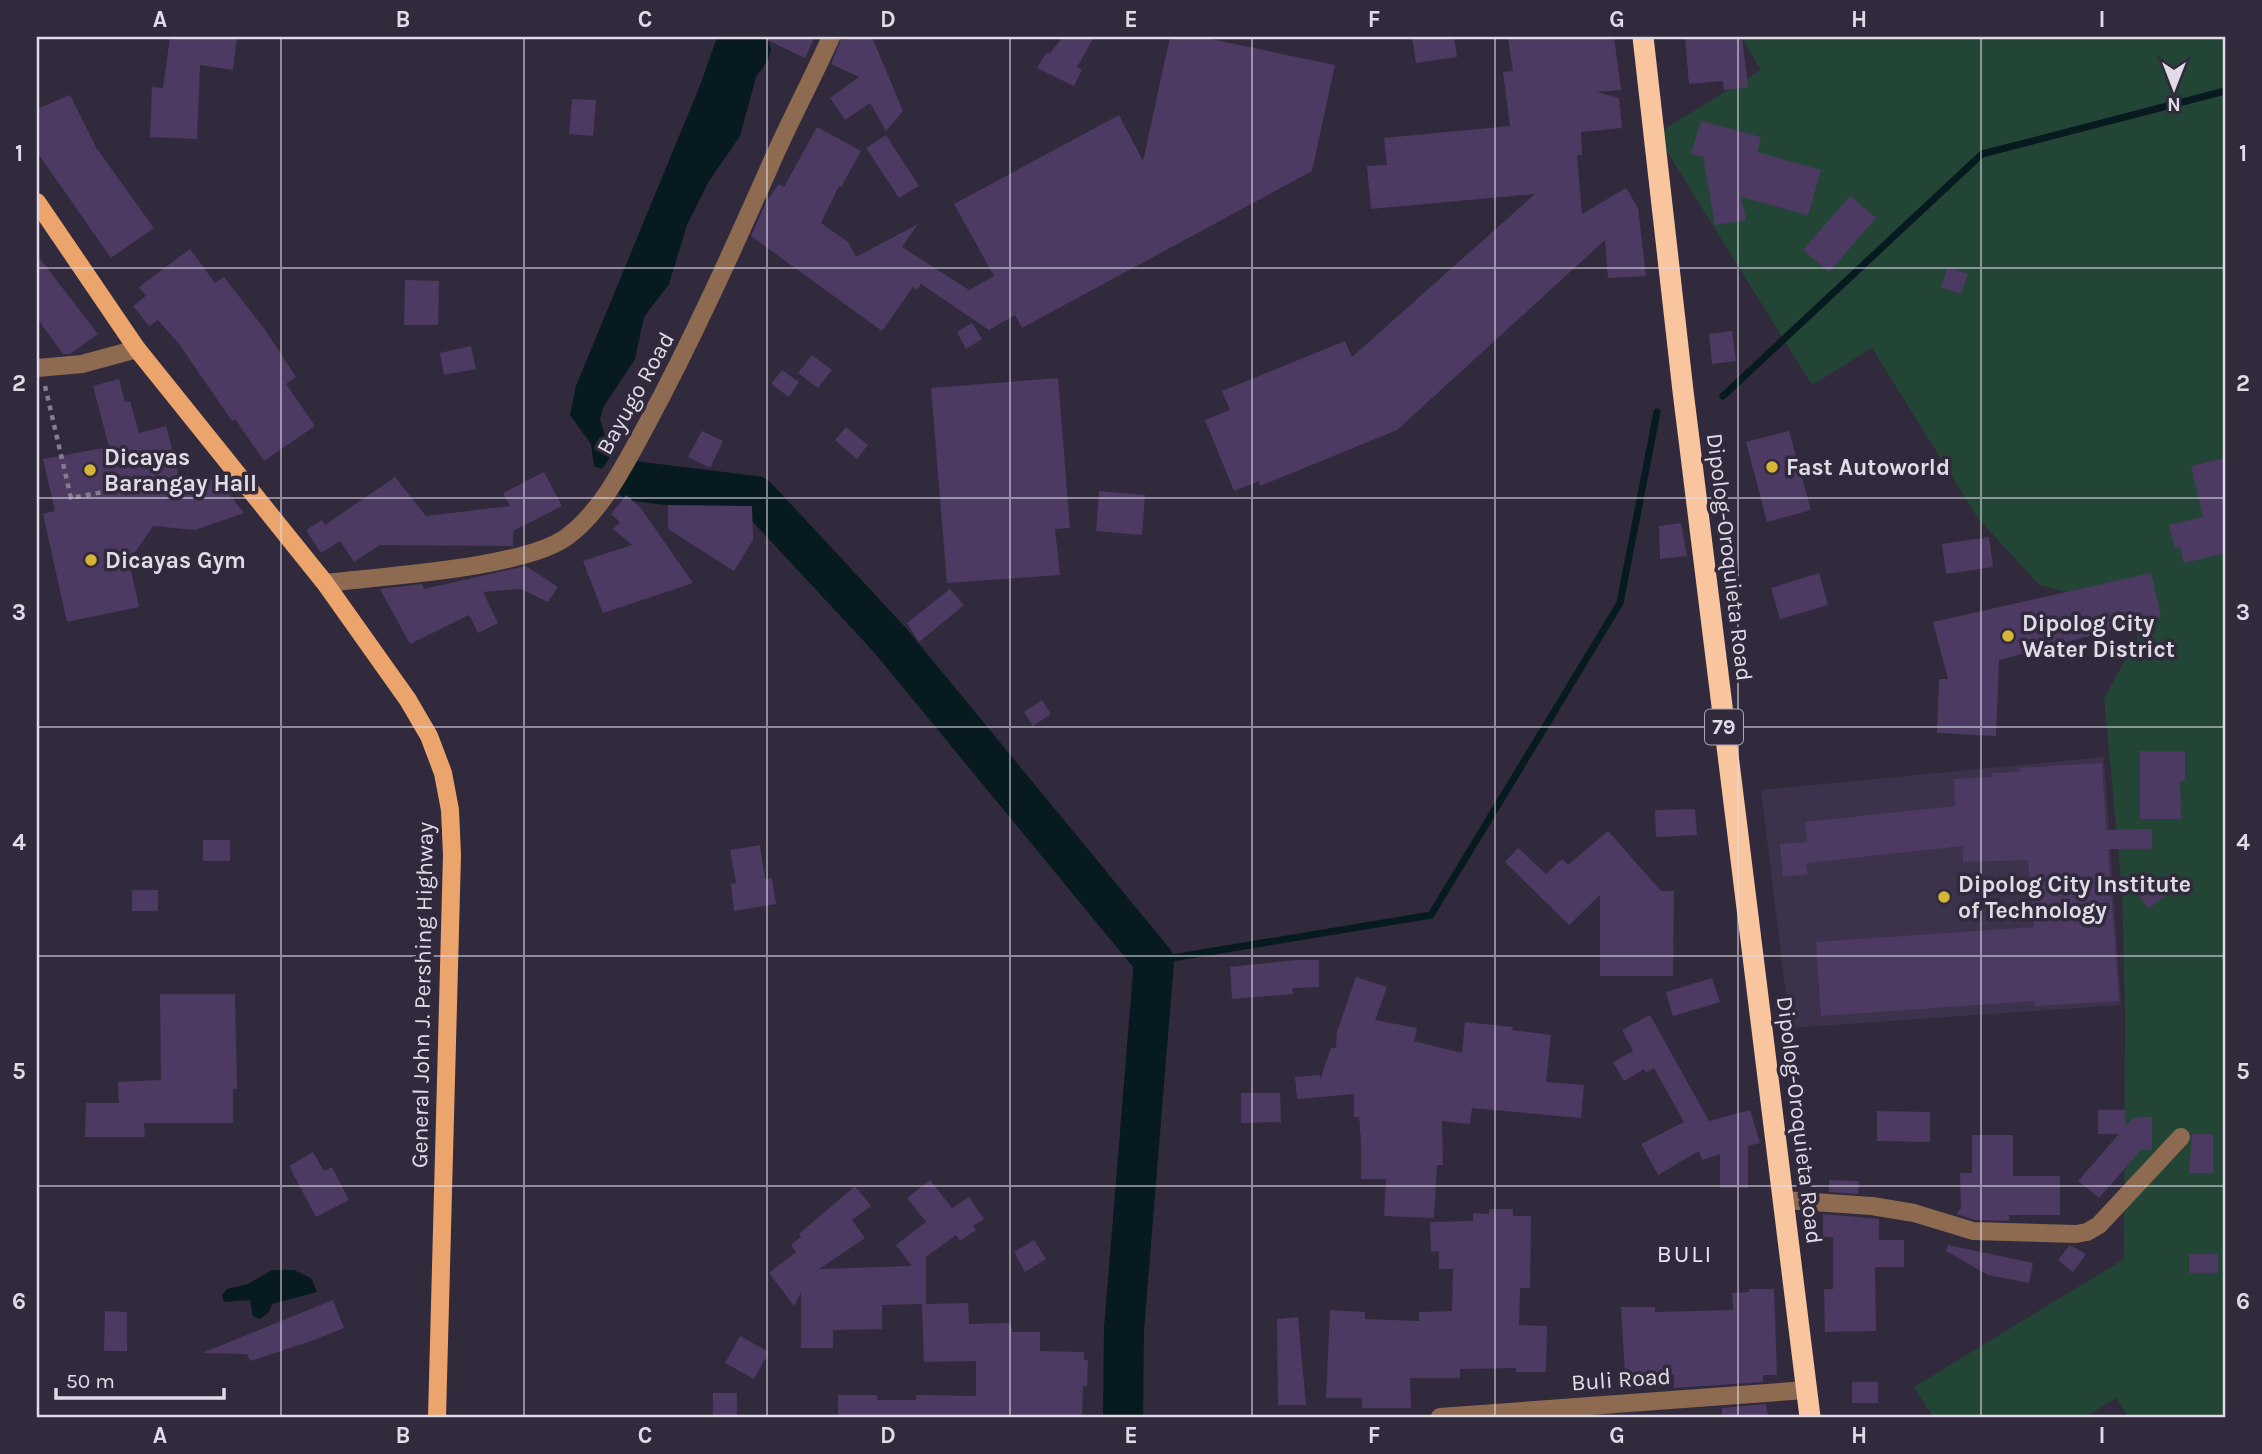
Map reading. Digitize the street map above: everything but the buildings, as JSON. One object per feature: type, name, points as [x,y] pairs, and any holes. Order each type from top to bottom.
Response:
[{"type":"highway","name":"Dipolog-Oroquieta Road","points":[[1643,37],[1683,391],[1810,1417]]},
{"type":"main road","name":"General John J. Pershing Highway","points":[[37,202],[137,349],[325,583],[408,700],[429,736],[443,773],[450,810],[452,855],[437,1417]]},
{"type":"street","name":"Bayugo Road","points":[[325,583],[501,560],[540,551],[568,537],[589,516],[626,463],[695,335],[783,135],[831,37]]},
{"type":"street","points":[[39,368],[82,364],[137,349]]},
{"type":"street","points":[[1783,1200],[1872,1206],[1914,1213],[1973,1231],[2076,1234],[2087,1232],[2099,1225],[2181,1137]]},
{"type":"street","name":"Buli Road","points":[[1440,1417],[1806,1390]]},
{"type":"path","points":[[39,368],[71,498],[108,491]]},
{"type":"shaded area","name":"Dipolog City Institute of Technology","points":[[2104,757],[2121,1005],[1790,1028],[1761,790]]},
{"type":"green space","points":[[1741,37],[2225,37],[2225,1417],[2128,1417],[2116,1398],[2085,1417],[1933,1417],[1914,1387],[2124,1259],[2125,1011],[2122,890],[2104,698],[2138,637],[2117,604],[2039,585],[1977,517],[1872,348],[1812,385],[1656,134],[1761,70]]},
{"type":"water","points":[[717,37],[767,37],[771,50],[768,60],[756,77],[740,136],[709,181],[687,225],[669,284],[644,317],[635,359],[604,406],[600,419],[611,456],[602,469],[594,466],[591,444],[570,415],[576,386],[701,83]]},
{"type":"water","points":[[272,1270],[294,1270],[311,1278],[317,1292],[272,1304],[269,1312],[260,1319],[253,1316],[250,1300],[224,1302],[222,1295],[227,1289],[248,1284]]},
{"type":"waterway","points":[[1723,396],[1982,154],[2225,91]]},
{"type":"waterway","points":[[1154,961],[1431,915],[1620,603],[1657,412]]},
{"type":"waterway","points":[[634,481],[756,496],[889,639],[1154,961],[1124,1329],[1123,1417]]},
{"type":"place","name":"Fast Autoworld","points":[[1772,467]]},
{"type":"place","name":"Dicayas Barangay Hall","points":[[90,470]]},
{"type":"place","name":"Dicayas Gym","points":[[91,560]]},
{"type":"place","name":"Dipolog City Water District","points":[[2008,636]]},
{"type":"place","name":"Dipolog City Institute of Technology","points":[[1944,897]]},
{"type":"district","name":"BULI","points":[[1685,1254]]}]
